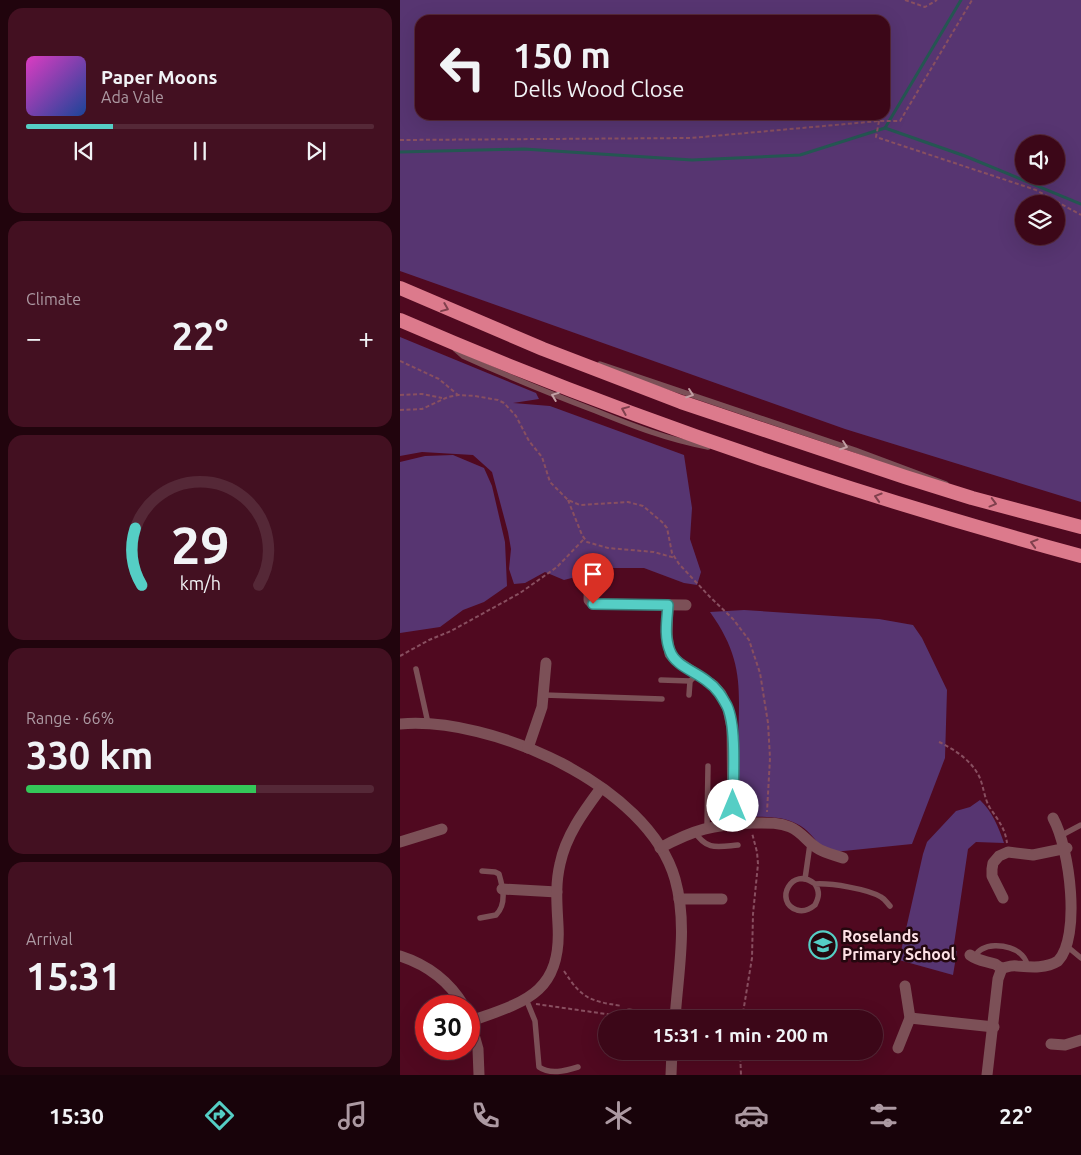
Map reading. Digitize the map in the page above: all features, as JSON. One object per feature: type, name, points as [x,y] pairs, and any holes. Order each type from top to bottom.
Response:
[{"type":"highway","points":[[400,288],[543,349],[681,402],[972,498],[1081,527]]},
{"type":"highway","points":[[400,320],[663,426],[735,451],[934,514],[1081,556]]},
{"type":"street","points":[[590,570],[589,600],[593,604],[686,605]]},
{"type":"street","points":[[668,605],[667,635],[670,654],[694,678],[708,682],[720,694],[732,722],[733,824]]},
{"type":"street","points":[[528,748],[540,714],[544,695],[546,663]]},
{"type":"street","points":[[400,724],[428,723],[472,730],[528,748],[571,768],[601,788],[644,826],[660,848],[672,870],[679,899],[681,945],[676,1010]]},
{"type":"street","points":[[480,1016],[527,1001],[543,986],[551,972],[556,957],[558,936],[556,892],[559,866],[566,843],[577,821],[601,788]]},
{"type":"street","points":[[972,956],[1002,968],[1011,965],[1027,967],[1049,966],[1064,956],[1069,948],[1074,931],[1077,906],[1074,879],[1067,848],[1053,818]]},
{"type":"street","points":[[660,848],[694,831],[707,827],[766,823],[789,827],[799,832],[818,850],[843,858]]},
{"type":"street","points":[[400,842],[442,829]]},
{"type":"street","points":[[1003,898],[992,876],[992,869],[999,856],[1008,852],[1033,855],[1067,848]]},
{"type":"street","points":[[502,889],[556,892]]},
{"type":"street","points":[[679,899],[722,899]]},
{"type":"street","points":[[400,956],[421,964],[435,973],[456,995]]},
{"type":"street","points":[[988,1075],[998,979],[1002,968]]},
{"type":"street","points":[[898,1048],[910,1018],[905,986]]},
{"type":"street","points":[[910,1018],[994,1027]]},
{"type":"street","points":[[1051,1044],[1066,1045],[1081,1040]]},
{"type":"street","points":[[478,1060],[479,1075]]},
{"type":"street","points":[[670,1075],[671,1060]]},
{"type":"lane","points":[[416,669],[428,723]]},
{"type":"lane","points":[[661,680],[694,678],[689,695]]},
{"type":"lane","points":[[544,695],[662,699]]},
{"type":"lane","points":[[707,827],[708,766]]},
{"type":"lane","points":[[1062,834],[1081,825]]},
{"type":"lane","points":[[694,831],[701,842],[710,846],[738,845]]},
{"type":"lane","points":[[805,879],[810,842]]},
{"type":"lane","points":[[480,918],[492,917],[499,913],[503,901],[500,877],[497,872],[482,871]]},
{"type":"lane","points":[[815,884],[819,895],[815,905],[805,911],[794,909],[787,901],[787,889],[794,881],[805,879],[815,884],[826,883],[872,893],[883,898],[890,906]]},
{"type":"lane","points":[[972,956],[983,948],[1003,947],[1023,955],[1026,959],[1027,967]]},
{"type":"lane","points":[[1069,948],[1081,958]]},
{"type":"lane","points":[[527,1001],[535,1021],[539,1067],[544,1072],[552,1073],[578,1067]]},
{"type":"path","points":[[905,0],[925,7],[937,0]]},
{"type":"path","points":[[400,140],[691,138],[900,121],[972,0]]},
{"type":"path","points":[[879,122],[876,137],[1036,190],[1081,215]]},
{"type":"path","points":[[400,361],[439,379],[458,395]]},
{"type":"path","points":[[400,395],[422,394],[443,399]]},
{"type":"path","points":[[400,410],[422,409],[443,399],[458,395],[493,398],[511,409],[529,441],[542,457],[550,482],[568,500],[580,505],[628,502],[643,506],[657,516],[667,528],[675,558],[692,579],[744,632],[749,640],[765,698],[770,742],[770,775],[766,823]]},
{"type":"path","points":[[568,500],[584,539],[592,544],[608,548],[645,550],[675,558]]},
{"type":"path","points":[[400,656],[429,640],[451,631],[520,593],[557,567],[584,539]]},
{"type":"path","points":[[939,742],[954,749],[976,769],[989,807],[998,817],[1006,833],[1008,852]]},
{"type":"path","points":[[743,1010],[752,958],[753,914],[758,864],[755,842],[749,824]]},
{"type":"path","points":[[556,957],[572,983],[588,998],[630,1007],[630,1010]]},
{"type":"path","points":[[527,1001],[598,1013]]},
{"type":"path","points":[[740,1060],[741,1075]]},
{"type":"shaded area","points":[[400,0],[1081,0],[1081,502],[845,429],[400,271]]},
{"type":"shaded area","points":[[400,337],[536,393],[539,399],[513,403],[550,406],[684,455],[692,508],[690,539],[701,572],[697,585],[684,583],[644,568],[584,568],[583,575],[564,580],[545,572],[525,583],[514,584],[509,569],[511,549],[508,532],[492,472],[473,455],[422,452],[400,456]]},
{"type":"shaded area","points":[[453,455],[484,468],[492,486],[505,542],[507,586],[484,602],[463,610],[440,627],[400,633],[400,462],[425,456]]},
{"type":"shaded area","points":[[744,610],[879,619],[913,625],[922,638],[947,690],[945,758],[912,844],[824,853],[807,831],[789,820],[767,817],[740,817],[738,676],[729,646],[710,612]]},
{"type":"shaded area","points":[[980,800],[992,814],[1004,843],[976,842],[968,849],[953,951],[957,951],[953,975],[899,960],[927,842],[956,811],[970,807]]},
{"type":"waterway","points":[[890,120],[961,0]]},
{"type":"waterway","points":[[885,128],[890,120]]},
{"type":"waterway","points":[[400,152],[524,149],[692,160],[800,155],[885,128],[965,156],[1081,204]]},
{"type":"place","name":"Roselands Primary School","points":[[823,945]]},
{"type":"route","points":[[593,604],[668,605],[667,635],[670,654],[677,661],[713,685],[728,709],[732,722],[733,806]]}]
